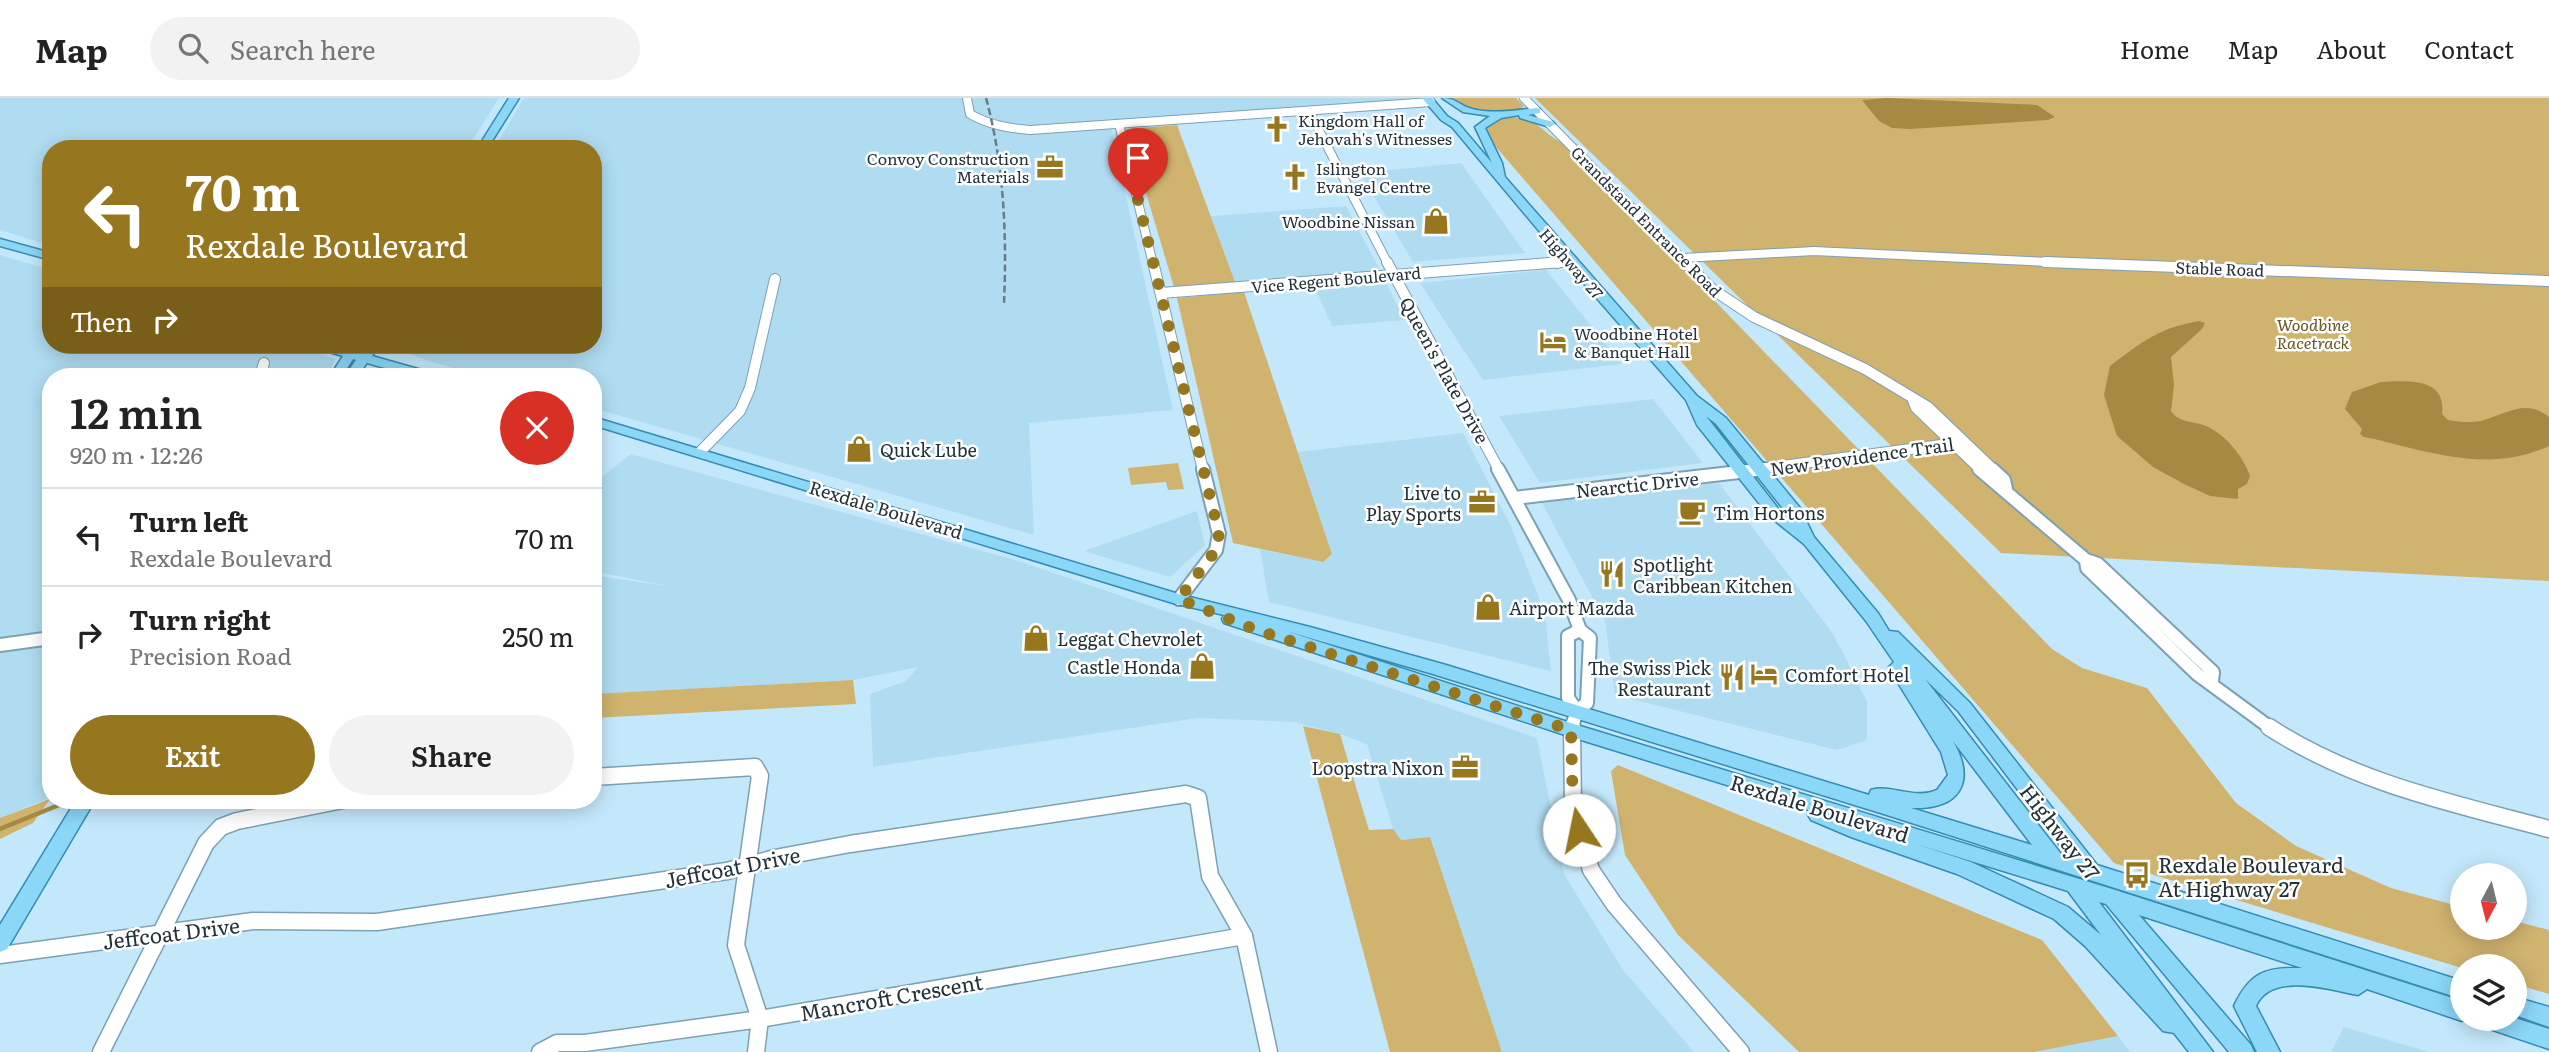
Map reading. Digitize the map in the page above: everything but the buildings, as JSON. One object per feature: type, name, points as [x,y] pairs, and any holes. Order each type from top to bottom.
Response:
[{"type":"main road","points":[[488,140],[514,98]]},
{"type":"main road","points":[[1447,98],[1458,106],[1474,111],[1515,114]]},
{"type":"main road","name":"Highway 27","points":[[1432,99],[1444,118],[1455,125],[1692,399],[1721,421],[1795,512],[1809,541]]},
{"type":"main road","points":[[1500,179],[1500,163],[1479,130],[1485,121],[1503,115],[1537,111]]},
{"type":"main road","points":[[1503,115],[1526,116],[1550,124]]},
{"type":"main road","points":[[0,242],[42,254]]},
{"type":"main road","points":[[374,354],[399,368]]},
{"type":"main road","points":[[379,354],[431,368]]},
{"type":"main road","name":"Highway 27","points":[[1692,399],[1702,422],[1775,514],[1809,541],[1872,617],[1964,707],[2202,1052]]},
{"type":"main road","name":"Rexdale Boulevard","points":[[602,424],[1179,599],[1267,620],[1577,711],[2053,859]]},
{"type":"main road","name":"Rexdale Boulevard","points":[[1179,599],[1259,631],[1745,784],[2083,878],[2450,986]]},
{"type":"main road","name":"Highway 27","points":[[1872,617],[1890,645],[2053,859],[2083,878]]},
{"type":"main road","points":[[1819,786],[1850,789],[1891,798],[1925,800],[1947,793],[1954,782],[1957,772],[1948,747],[1903,680],[1890,645]]},
{"type":"main road","points":[[1745,784],[1858,832],[1964,868],[2061,913],[2092,940],[2196,1052]]},
{"type":"main road","points":[[0,943],[81,809]]},
{"type":"main road","name":"Rexdale Boulevard","points":[[2083,878],[2113,898],[2450,1007]]},
{"type":"main road","points":[[2113,898],[2243,1052]]},
{"type":"main road","points":[[2269,1052],[2245,1006],[2253,989],[2262,982],[2282,977],[2322,980],[2410,994]]},
{"type":"main road","points":[[2527,1010],[2549,1017]]},
{"type":"main road","points":[[2525,1031],[2549,1039]]},
{"type":"street","points":[[967,98],[970,114],[981,122],[1003,128],[1030,130],[1309,111],[1432,99]]},
{"type":"street","name":"Grandstand Entrance Road","points":[[1524,98],[1712,289],[1774,328],[1865,369],[1913,399],[1916,408],[1958,443],[1993,482],[2006,489],[2086,560],[2087,568],[2197,674],[2212,681],[2257,719],[2333,762],[2389,784],[2549,830]]},
{"type":"street","name":"Queen's Plate Drive","points":[[1309,111],[1392,274],[1569,600],[1580,630],[1590,638],[1587,703],[1577,711],[1571,730],[1573,810],[1591,870],[1614,904],[1741,1052]]},
{"type":"street","points":[[1119,124],[1219,534],[1216,550],[1179,599]]},
{"type":"street","name":"Stable Road","points":[[1682,258],[1803,251],[2549,281]]},
{"type":"street","name":"Vice Regent Boulevard","points":[[1161,293],[1511,265],[1556,264],[1569,260]]},
{"type":"street","points":[[700,452],[737,414],[746,398],[775,279]]},
{"type":"street","points":[[262,368],[264,363]]},
{"type":"street","name":"New Providence Trail","points":[[1760,469],[1958,443]]},
{"type":"street","name":"Nearctic Drive","points":[[1514,498],[1760,469]]},
{"type":"street","points":[[1577,711],[1568,698],[1568,636],[1580,630]]},
{"type":"street","points":[[0,645],[42,639]]},
{"type":"street","points":[[602,776],[755,767],[760,776],[736,945],[760,1019],[756,1052]]},
{"type":"street","name":"Jeffcoat Drive","points":[[0,955],[253,922],[377,922],[714,873],[850,844],[1186,794],[1198,798],[1210,876],[1244,936],[1269,1052]]},
{"type":"street","points":[[101,1052],[206,843],[220,827],[298,809]]},
{"type":"street","name":"Mancroft Crescent","points":[[540,1052],[557,1042],[584,1043],[760,1019],[1244,936]]},
{"type":"shaded area","points":[[0,98],[499,98],[473,140],[42,140],[42,243],[0,230]]},
{"type":"shaded area","points":[[524,98],[1406,98],[1408,101],[1110,123],[1173,410],[1029,423],[1034,535],[602,411],[602,368],[453,368],[410,354],[602,354],[602,140],[499,140]]},
{"type":"shaded area","points":[[1887,98],[2037,105],[2055,117],[2048,120],[1892,128],[1879,121],[1862,100]]},
{"type":"shaded area","points":[[1461,163],[1525,253],[1413,262],[1360,173]]},
{"type":"shaded area","points":[[1346,206],[1379,268],[1375,271],[1235,282],[1211,216]]},
{"type":"shaded area","points":[[0,255],[42,267],[42,354],[318,354],[336,359],[331,368],[42,368],[42,801],[0,818]]},
{"type":"shaded area","points":[[1546,270],[1622,364],[1483,380],[1420,283]]},
{"type":"shaded area","points":[[1386,283],[1405,320],[1332,326],[1315,288]]},
{"type":"shaded area","points":[[2199,321],[2205,323],[2202,329],[2171,357],[2174,385],[2171,411],[2182,420],[2213,430],[2238,454],[2250,476],[2247,484],[2238,489],[2238,499],[2210,496],[2153,467],[2117,436],[2104,395],[2110,366],[2161,332]]},
{"type":"shaded area","points":[[2381,382],[2413,382],[2432,387],[2442,402],[2442,414],[2448,420],[2481,421],[2524,408],[2540,411],[2549,417],[2549,446],[2514,457],[2478,459],[2442,455],[2364,437],[2360,434],[2362,429],[2345,409],[2352,392]]},
{"type":"shaded area","points":[[1653,399],[1703,463],[1540,483],[1499,416]]},
{"type":"shaded area","points":[[1463,433],[1511,526],[1545,614],[1551,671],[1269,602],[1260,549],[1323,562],[1332,554],[1298,452]]},
{"type":"shaded area","points":[[631,454],[1019,561],[1537,738],[1564,874],[1623,970],[1694,1052],[1502,1052],[1430,837],[1401,840],[1393,829],[1367,744],[1340,734],[1294,722],[1198,718],[873,767],[870,694],[906,681],[918,667],[853,680],[602,694],[602,576],[672,587],[602,573],[602,477]]},
{"type":"shaded area","points":[[1719,483],[1831,631],[1867,702],[1867,740],[1837,750],[1615,695],[1605,621],[1542,503]]},
{"type":"shaded area","points":[[1197,511],[1205,545],[1170,577],[1084,551]]},
{"type":"shaded area","points":[[2344,1027],[2429,1052],[2331,1052]]},
{"type":"shaded area","points":[[2118,1036],[2130,1052],[2034,1052]]},
{"type":"green space","points":[[1451,98],[1516,98],[1524,106],[1519,110],[1484,111],[1467,107]]},
{"type":"green space","name":"Woodbine Racetrack","points":[[1535,98],[2549,98],[2549,581],[2001,553]]},
{"type":"green space","points":[[1504,117],[1516,117],[1531,121],[1561,142],[2052,649],[2082,668],[2147,688],[2236,803],[2296,846],[2391,888],[2450,904],[2450,940],[2527,940],[2527,924],[2549,930],[2549,994],[2527,988],[2527,954],[2450,954],[2450,964],[2114,863],[1496,147],[1485,129],[1487,124]]},
{"type":"green space","points":[[1177,125],[1235,282],[1174,287],[1127,129]]},
{"type":"green space","points":[[1244,292],[1332,554],[1323,562],[1233,543],[1177,298]]},
{"type":"green space","points":[[1178,463],[1184,489],[1168,490],[1166,482],[1131,485],[1128,468]]},
{"type":"green space","points":[[853,680],[856,704],[602,718],[602,694]]},
{"type":"green space","points":[[1303,726],[1340,734],[1369,830],[1393,829],[1401,840],[1430,837],[1502,1052],[1390,1052]]},
{"type":"green space","points":[[1618,765],[2042,940],[2118,1036],[2034,1052],[1799,1052],[1678,935],[1625,855],[1611,771]]},
{"type":"green space","points":[[42,802],[43,809],[33,823],[0,839],[0,818]]},
{"type":"waterway","points":[[0,829],[49,809]]},
{"type":"railway","points":[[986,98],[997,148],[1003,200],[1004,303]]},
{"type":"place","name":"Kingdom Hall of Jehovah's Witnesses","points":[[1277,129]]},
{"type":"place","name":"Convoy Construction Materials","points":[[1050,167]]},
{"type":"place","name":"Islington Evangel Centre","points":[[1295,177]]},
{"type":"place","name":"Woodbine Nissan","points":[[1436,221]]},
{"type":"place","name":"Woodbine Hotel & Banquet Hall","points":[[1553,342]]},
{"type":"place","name":"Quick Lube","points":[[859,449]]},
{"type":"place","name":"Live to Play Sports","points":[[1482,502]]},
{"type":"place","name":"Tim Hortons","points":[[1692,512]]},
{"type":"place","name":"Spotlight Caribbean Kitchen","points":[[1612,574]]},
{"type":"place","name":"Airport Mazda","points":[[1488,607]]},
{"type":"place","name":"Leggat Chevrolet","points":[[1036,638]]},
{"type":"place","name":"Castle Honda","points":[[1202,666]]},
{"type":"place","name":"Comfort Hotel","points":[[1764,674]]},
{"type":"place","name":"The Swiss Pick Restaurant","points":[[1732,677]]},
{"type":"place","name":"Loopstra Nixon","points":[[1465,767]]},
{"type":"place","name":"Rexdale Boulevard At Highway 27","points":[[2137,875]]},
{"type":"route","points":[[1138,200],[1219,534],[1216,550],[1179,599],[1259,631],[1571,730],[1573,810],[1579,830]]}]
